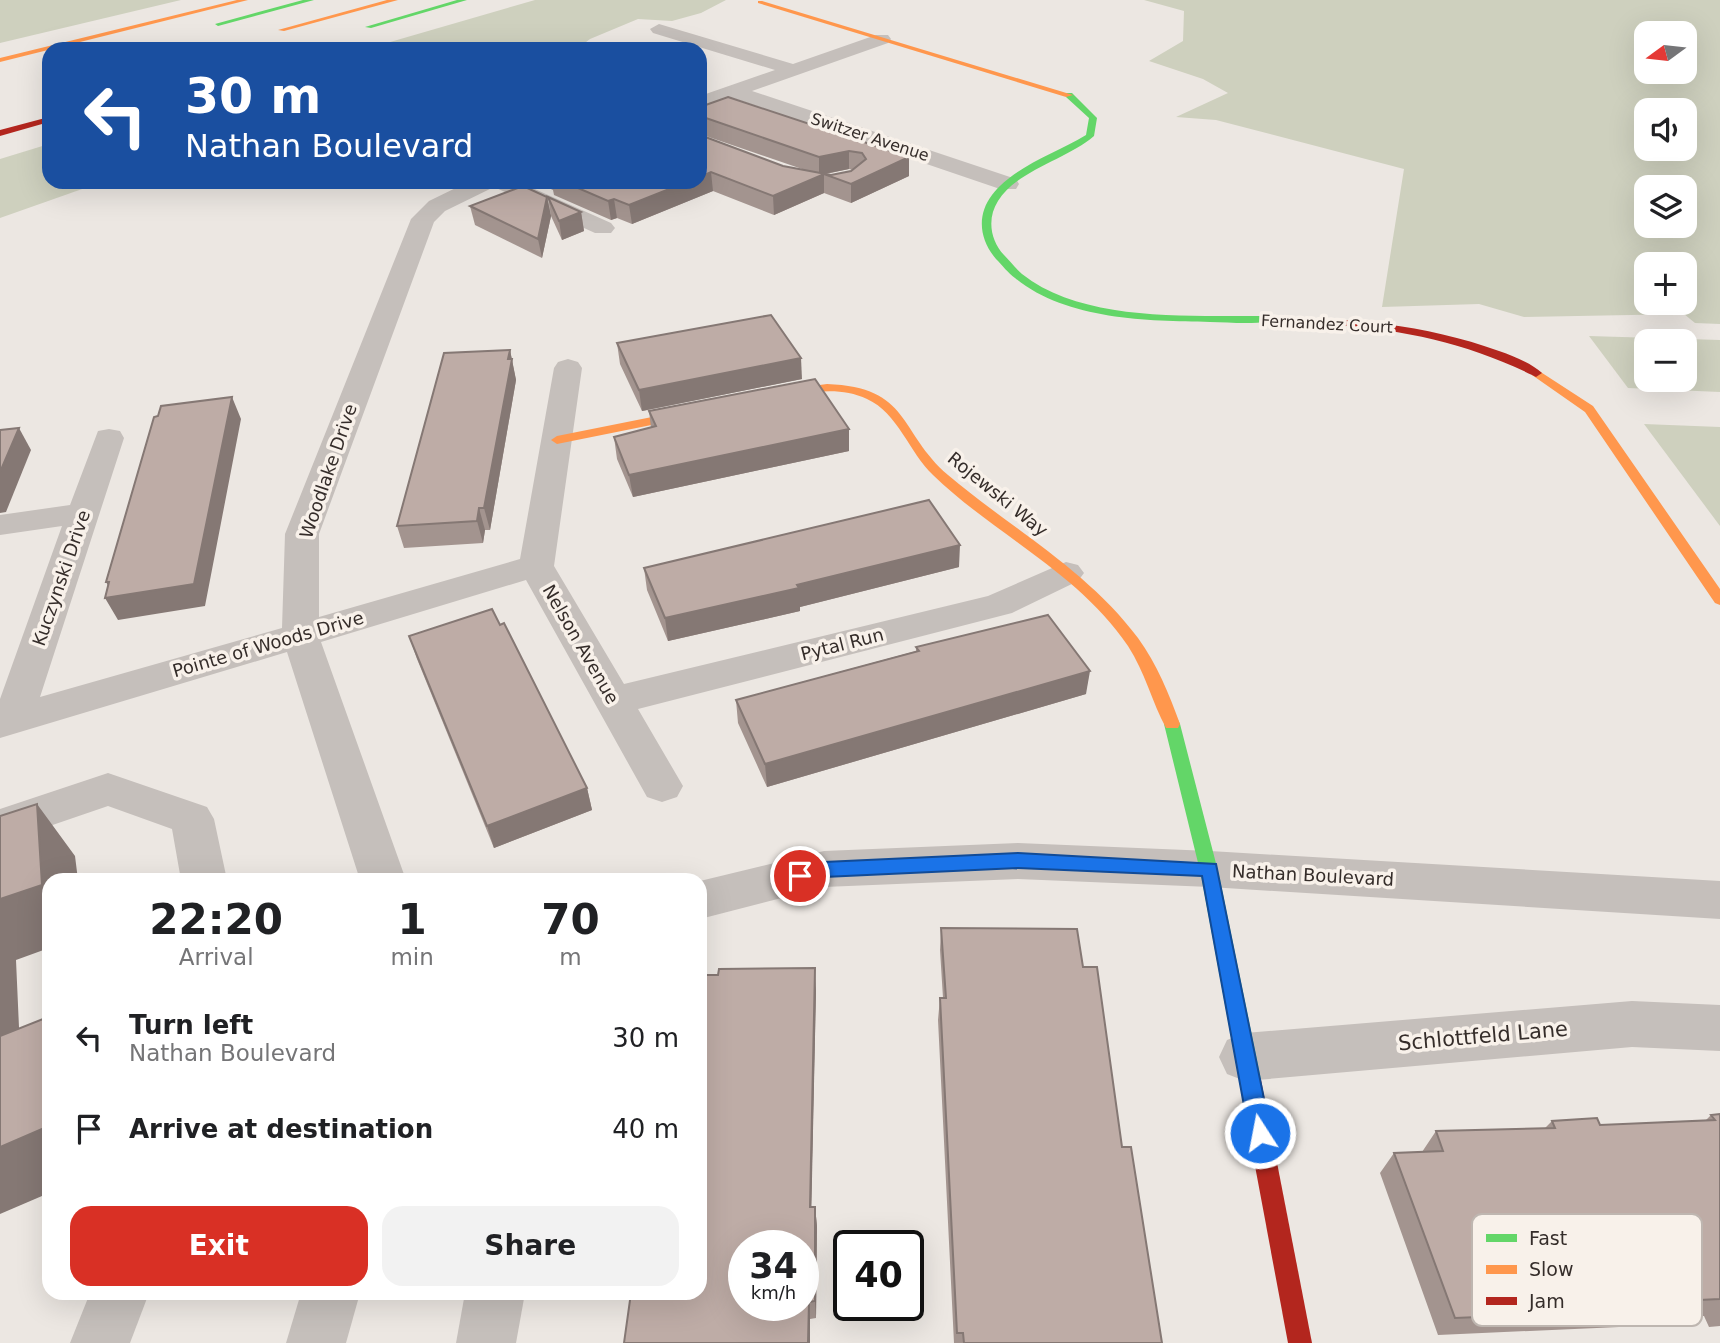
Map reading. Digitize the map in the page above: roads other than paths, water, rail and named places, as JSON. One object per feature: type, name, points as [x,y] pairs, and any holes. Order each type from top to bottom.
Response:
[{"type":"main road","points":[[74,42],[245,0]]},
{"type":"main road","points":[[198,29],[310,0]]},
{"type":"main road","points":[[265,34],[395,0]]},
{"type":"main road","points":[[353,31],[464,0]]},
{"type":"main road","points":[[760,2],[1069,95],[1093,118],[1090,136],[1009,184]]},
{"type":"main road","points":[[0,60],[42,50]]},
{"type":"main road","points":[[0,133],[42,121]]},
{"type":"main road","name":"Fernandez Court","points":[[1009,184],[995,199],[985,216],[986,235],[995,254],[1016,274],[1044,292],[1087,306],[1138,315],[1388,326],[1455,340],[1530,368],[1562,387],[1589,409],[1720,600]]},
{"type":"main road","name":"Rojewski Way","points":[[747,402],[815,388],[840,387],[882,402],[937,472],[1066,573],[1130,634],[1152,669],[1168,708],[1210,869],[1300,1343]]},
{"type":"main road","points":[[557,440],[720,407]]},
{"type":"street","points":[[659,29],[701,42]]},
{"type":"street","points":[[707,100],[882,38]]},
{"type":"street","points":[[707,44],[793,70]]},
{"type":"street","name":"Switzer Avenue","points":[[732,91],[1009,184]]},
{"type":"street","name":"Woodlake Drive","points":[[381,873],[300,635],[302,534],[423,219],[437,206],[472,189]]},
{"type":"street","points":[[517,189],[603,228]]},
{"type":"street","name":"Nelson Avenue","points":[[568,368],[536,566],[662,786]]},
{"type":"street","name":"Kuczynski Drive","points":[[6,721],[109,438]]},
{"type":"street","points":[[0,525],[83,513]]},
{"type":"street","name":"Pointe of Woods Drive","points":[[6,721],[536,566]]},
{"type":"street","name":"Pytal Run","points":[[613,701],[999,605],[1066,573]]},
{"type":"street","points":[[0,826],[108,789],[192,819],[203,873]]},
{"type":"street","name":"Nathan Boulevard","points":[[707,898],[824,870],[1018,861],[1210,869],[1720,900]]},
{"type":"street","name":"Schlottfeld Lane","points":[[1245,1057],[1632,1024],[1720,1028]]},
{"type":"street","points":[[100,1343],[117,1300]]},
{"type":"street","points":[[316,1343],[329,1300]]},
{"type":"street","points":[[486,1343],[494,1300]]}]
